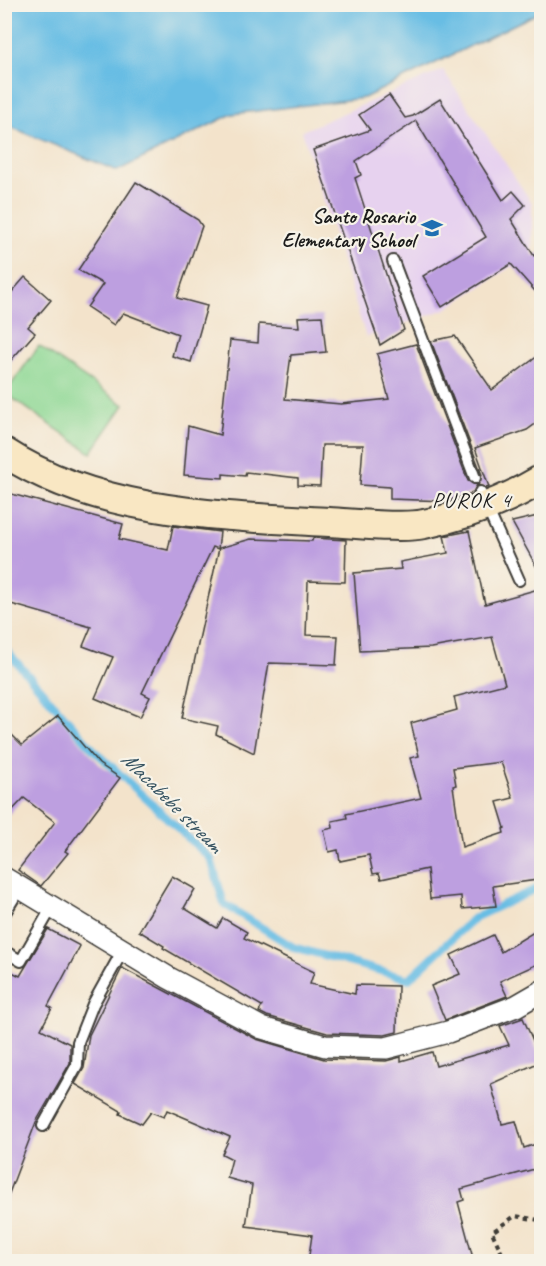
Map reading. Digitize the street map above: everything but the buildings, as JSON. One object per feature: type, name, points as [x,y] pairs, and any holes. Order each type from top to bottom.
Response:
[{"type":"street","points":[[4,452],[28,467],[100,494],[199,515],[422,525],[483,498],[521,492],[542,479]]},
{"type":"street","points":[[12,883],[123,950],[262,1028],[326,1046],[386,1048],[448,1032],[516,1006],[542,992]]},
{"type":"lane","points":[[393,261],[443,399],[475,478]]},
{"type":"lane","points":[[483,498],[519,580]]},
{"type":"lane","points":[[4,915],[12,883]]},
{"type":"lane","points":[[4,951],[21,961],[52,907]]},
{"type":"lane","points":[[43,1126],[77,1065],[78,1042],[93,1004],[123,950]]},
{"type":"path","points":[[506,1262],[492,1232],[515,1215],[538,1220],[542,1218]]},
{"type":"shaded area","name":"Santo Rosario Elementary School","points":[[443,70],[532,203],[532,253],[446,309],[366,337],[302,131]]},
{"type":"green space","points":[[39,346],[124,405],[91,453],[5,393]]},
{"type":"water","points":[[5,4],[541,4],[542,11],[364,98],[232,114],[117,171],[13,128],[5,118]]},
{"type":"waterway","name":"Macabebe stream","points":[[4,648],[94,750],[211,859],[224,904],[293,947],[409,979],[474,918],[542,886]]},
{"type":"place","name":"Santo Rosario Elementary School","points":[[432,228]]},
{"type":"district","name":"PUROK 4","points":[[472,500]]}]
